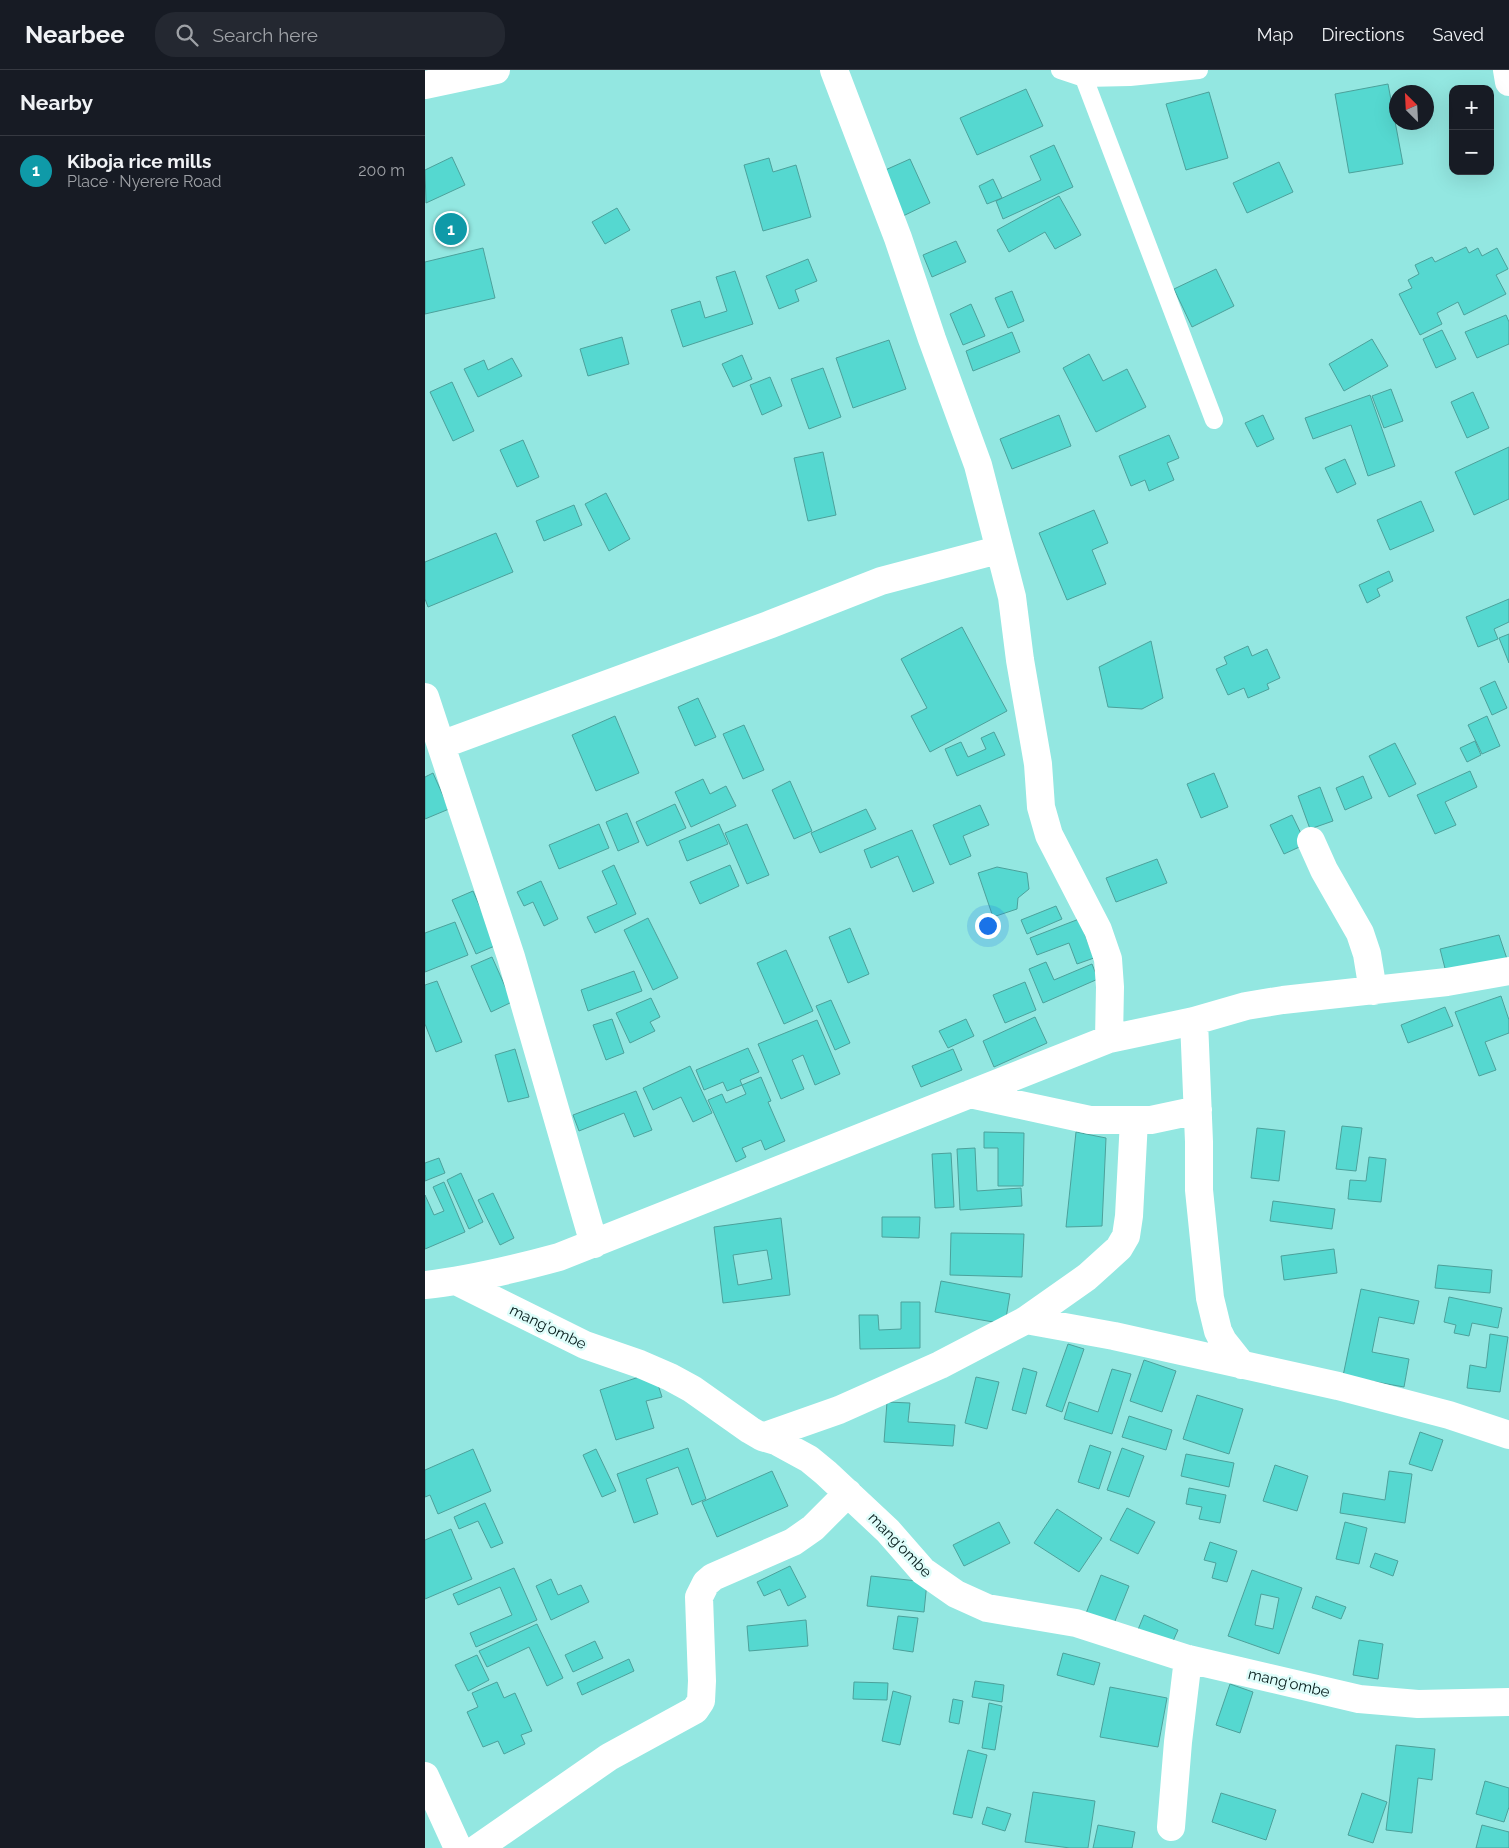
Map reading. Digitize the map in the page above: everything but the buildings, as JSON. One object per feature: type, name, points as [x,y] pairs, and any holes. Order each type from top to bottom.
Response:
[{"type":"main road","points":[[425,85],[496,70]]},
{"type":"main road","points":[[834,70],[898,238],[931,339],[978,465],[998,550],[1012,597],[1037,764],[1041,807],[1049,835],[1098,930],[1108,958],[1110,987],[1109,1039]]},
{"type":"main road","points":[[1507,70],[1509,82]]},
{"type":"main road","points":[[441,745],[771,624],[881,581],[998,550]]},
{"type":"main road","points":[[425,697],[511,957],[594,1244]]},
{"type":"main road","points":[[1311,841],[1324,870],[1360,933],[1367,954],[1373,990]]},
{"type":"main road","points":[[425,1285],[517,1269],[559,1257],[1109,1039],[1265,1003],[1447,982],[1509,971]]},
{"type":"main road","points":[[1193,1021],[1198,1110],[1199,1190],[1210,1298],[1218,1331],[1223,1341],[1242,1365]]},
{"type":"main road","points":[[969,1094],[1090,1120],[1151,1120],[1198,1110]]},
{"type":"main road","points":[[762,1437],[839,1410],[940,1364],[1026,1320],[1087,1277],[1119,1248],[1126,1236],[1129,1216],[1134,1120]]},
{"type":"main road","name":"mang'ombe","points":[[456,1281],[585,1345],[670,1377],[692,1389],[750,1430],[762,1437],[776,1441],[809,1459],[888,1531],[923,1571],[956,1594],[987,1608],[1076,1623],[1188,1659],[1359,1699],[1418,1704],[1509,1702]]},
{"type":"main road","points":[[1026,1320],[1114,1336],[1338,1386],[1449,1415],[1509,1435]]},
{"type":"main road","points":[[478,1848],[609,1757],[695,1710],[701,1701],[702,1681],[699,1597],[706,1583],[713,1577],[793,1542],[813,1528],[848,1493]]},
{"type":"main road","points":[[1171,1827],[1178,1742],[1188,1659]]},
{"type":"main road","points":[[425,1776],[458,1848]]},
{"type":"lane","points":[[1060,70],[1084,78],[1199,70]]},
{"type":"lane","points":[[1084,78],[1214,420]]},
{"type":"place","name":"Kiboja rice mills","points":[[451,229]]}]
